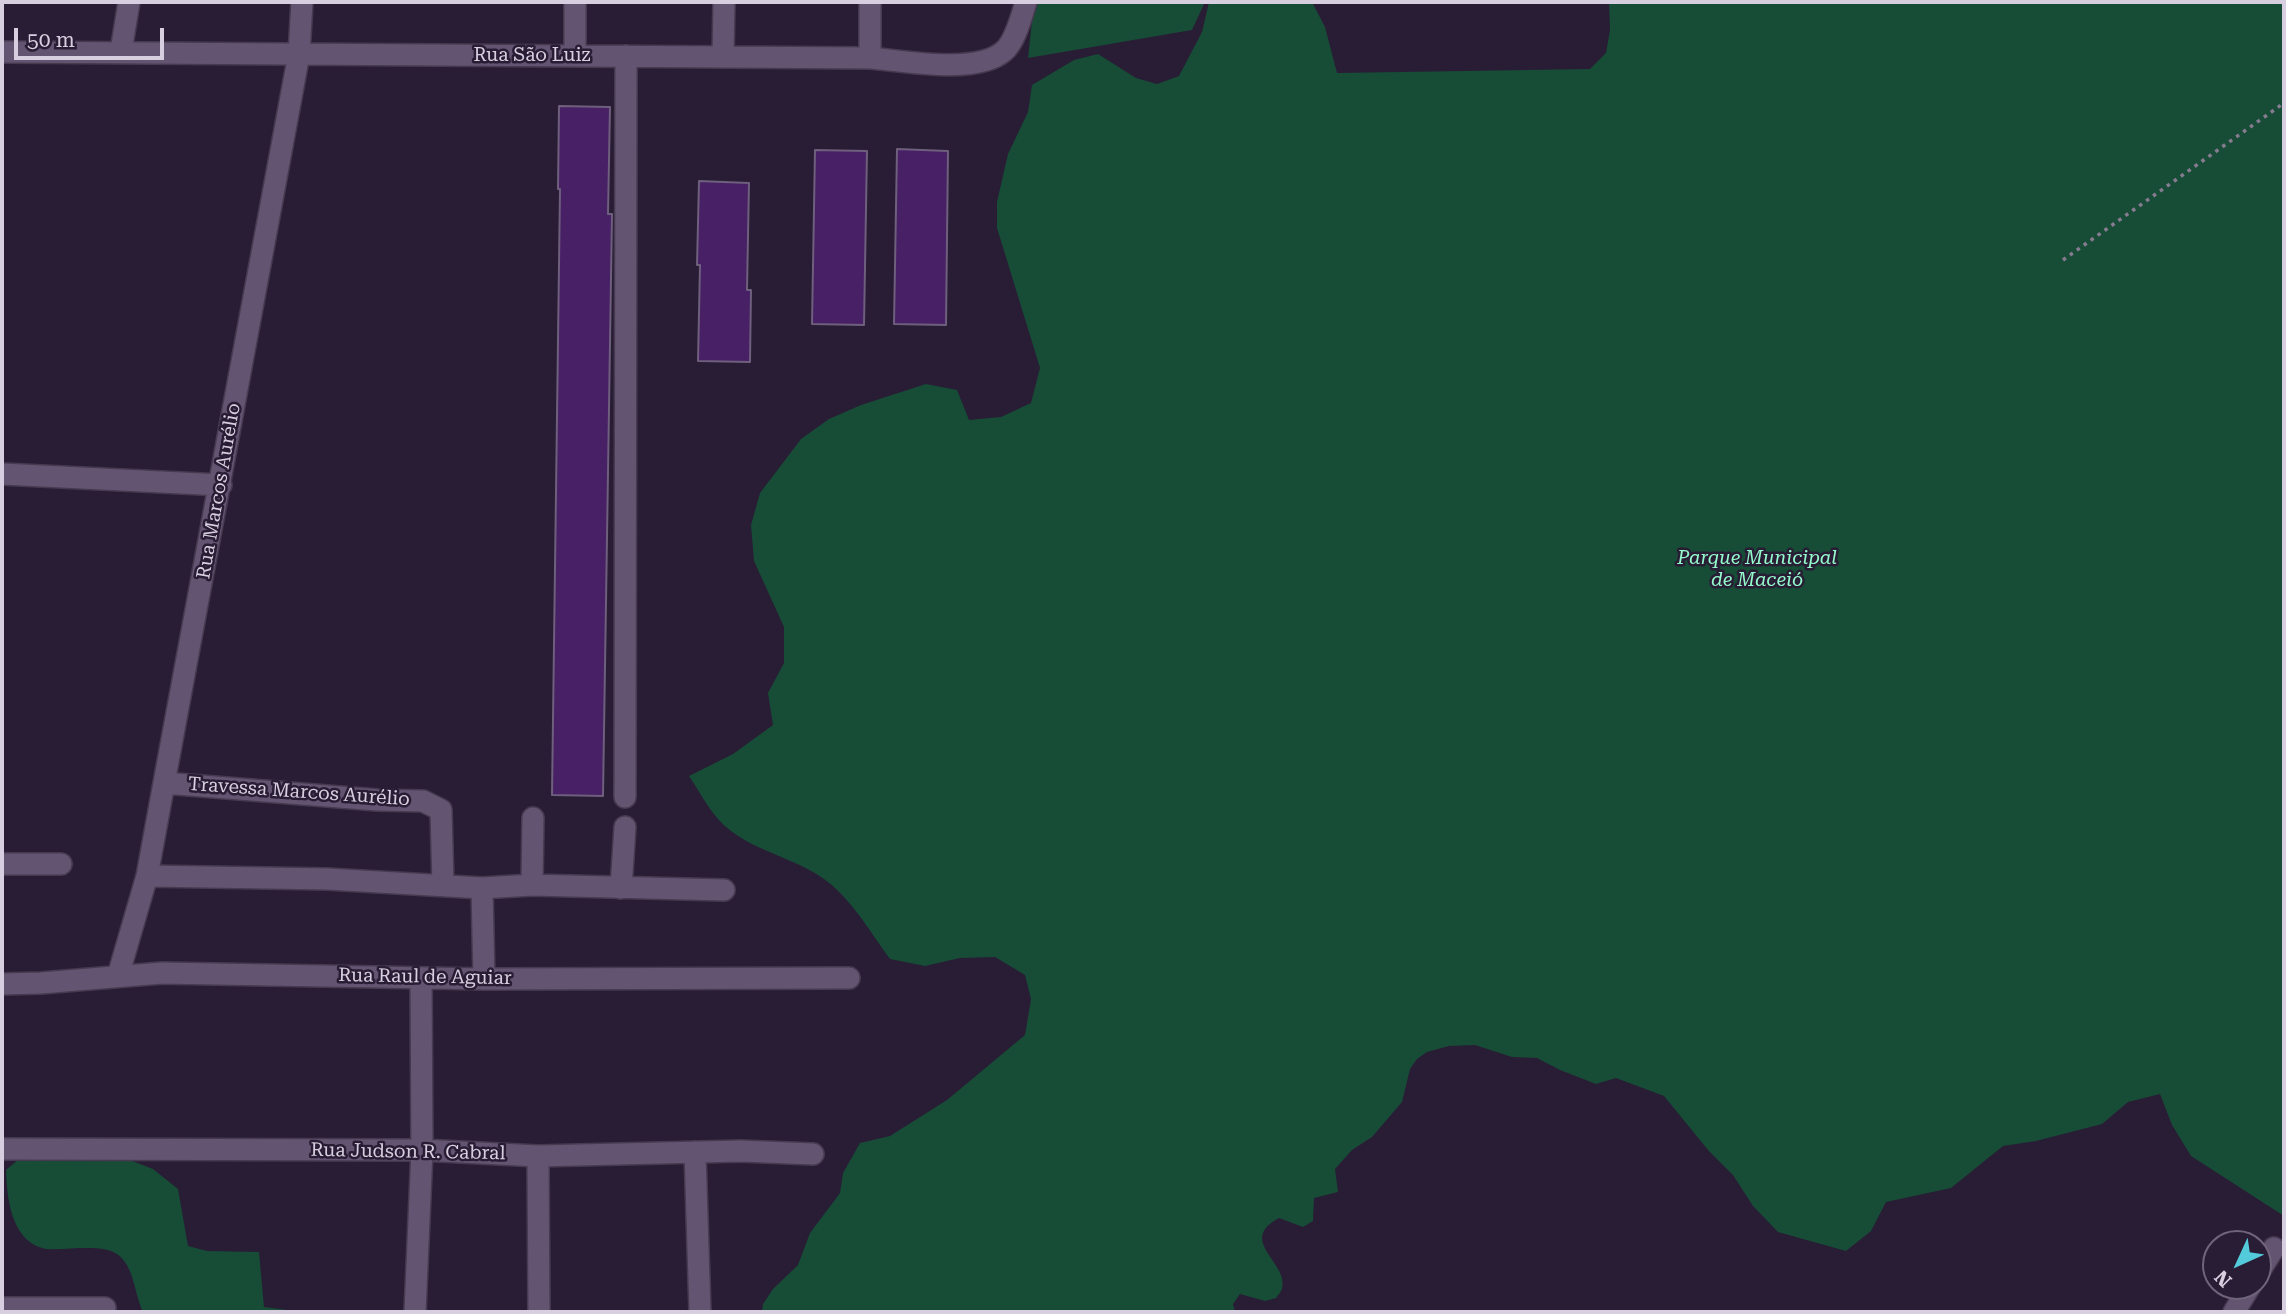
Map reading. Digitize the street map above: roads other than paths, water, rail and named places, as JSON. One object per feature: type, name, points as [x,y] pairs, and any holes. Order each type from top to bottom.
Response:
[{"type":"street","points":[[121,51],[129,2]]},
{"type":"street","name":"Rua Marcos Aurélio","points":[[118,976],[147,876],[299,54],[302,2]]},
{"type":"street","points":[[575,2],[575,55]]},
{"type":"street","points":[[723,57],[724,2]]},
{"type":"street","points":[[870,2],[870,58]]},
{"type":"street","name":"Rua São Luiz","points":[[2,52],[870,58],[973,64],[1006,51],[1021,21],[1026,2]]},
{"type":"street","points":[[625,797],[626,56]]},
{"type":"street","points":[[2,474],[220,485]]},
{"type":"street","name":"Travessa Marcos Aurélio","points":[[164,783],[377,800],[423,801],[441,810],[443,885]]},
{"type":"street","points":[[532,885],[533,818]]},
{"type":"street","points":[[621,888],[625,827]]},
{"type":"street","points":[[2,864],[61,864]]},
{"type":"street","points":[[147,876],[327,879],[482,888],[532,885],[723,890]]},
{"type":"street","points":[[482,888],[484,979]]},
{"type":"street","name":"Rua Raul de Aguiar","points":[[2,984],[162,973],[484,979],[849,978]]},
{"type":"street","points":[[415,1312],[422,1150],[421,978]]},
{"type":"street","name":"Rua Judson R. Cabral","points":[[2,1149],[422,1150],[538,1156],[741,1150],[813,1154]]},
{"type":"street","points":[[695,1152],[700,1312]]},
{"type":"street","points":[[538,1156],[539,1312]]},
{"type":"street","points":[[2,1308],[105,1308]]},
{"type":"park label","name":"Parque Municipal de Maceió","points":[[1757,569]]}]
